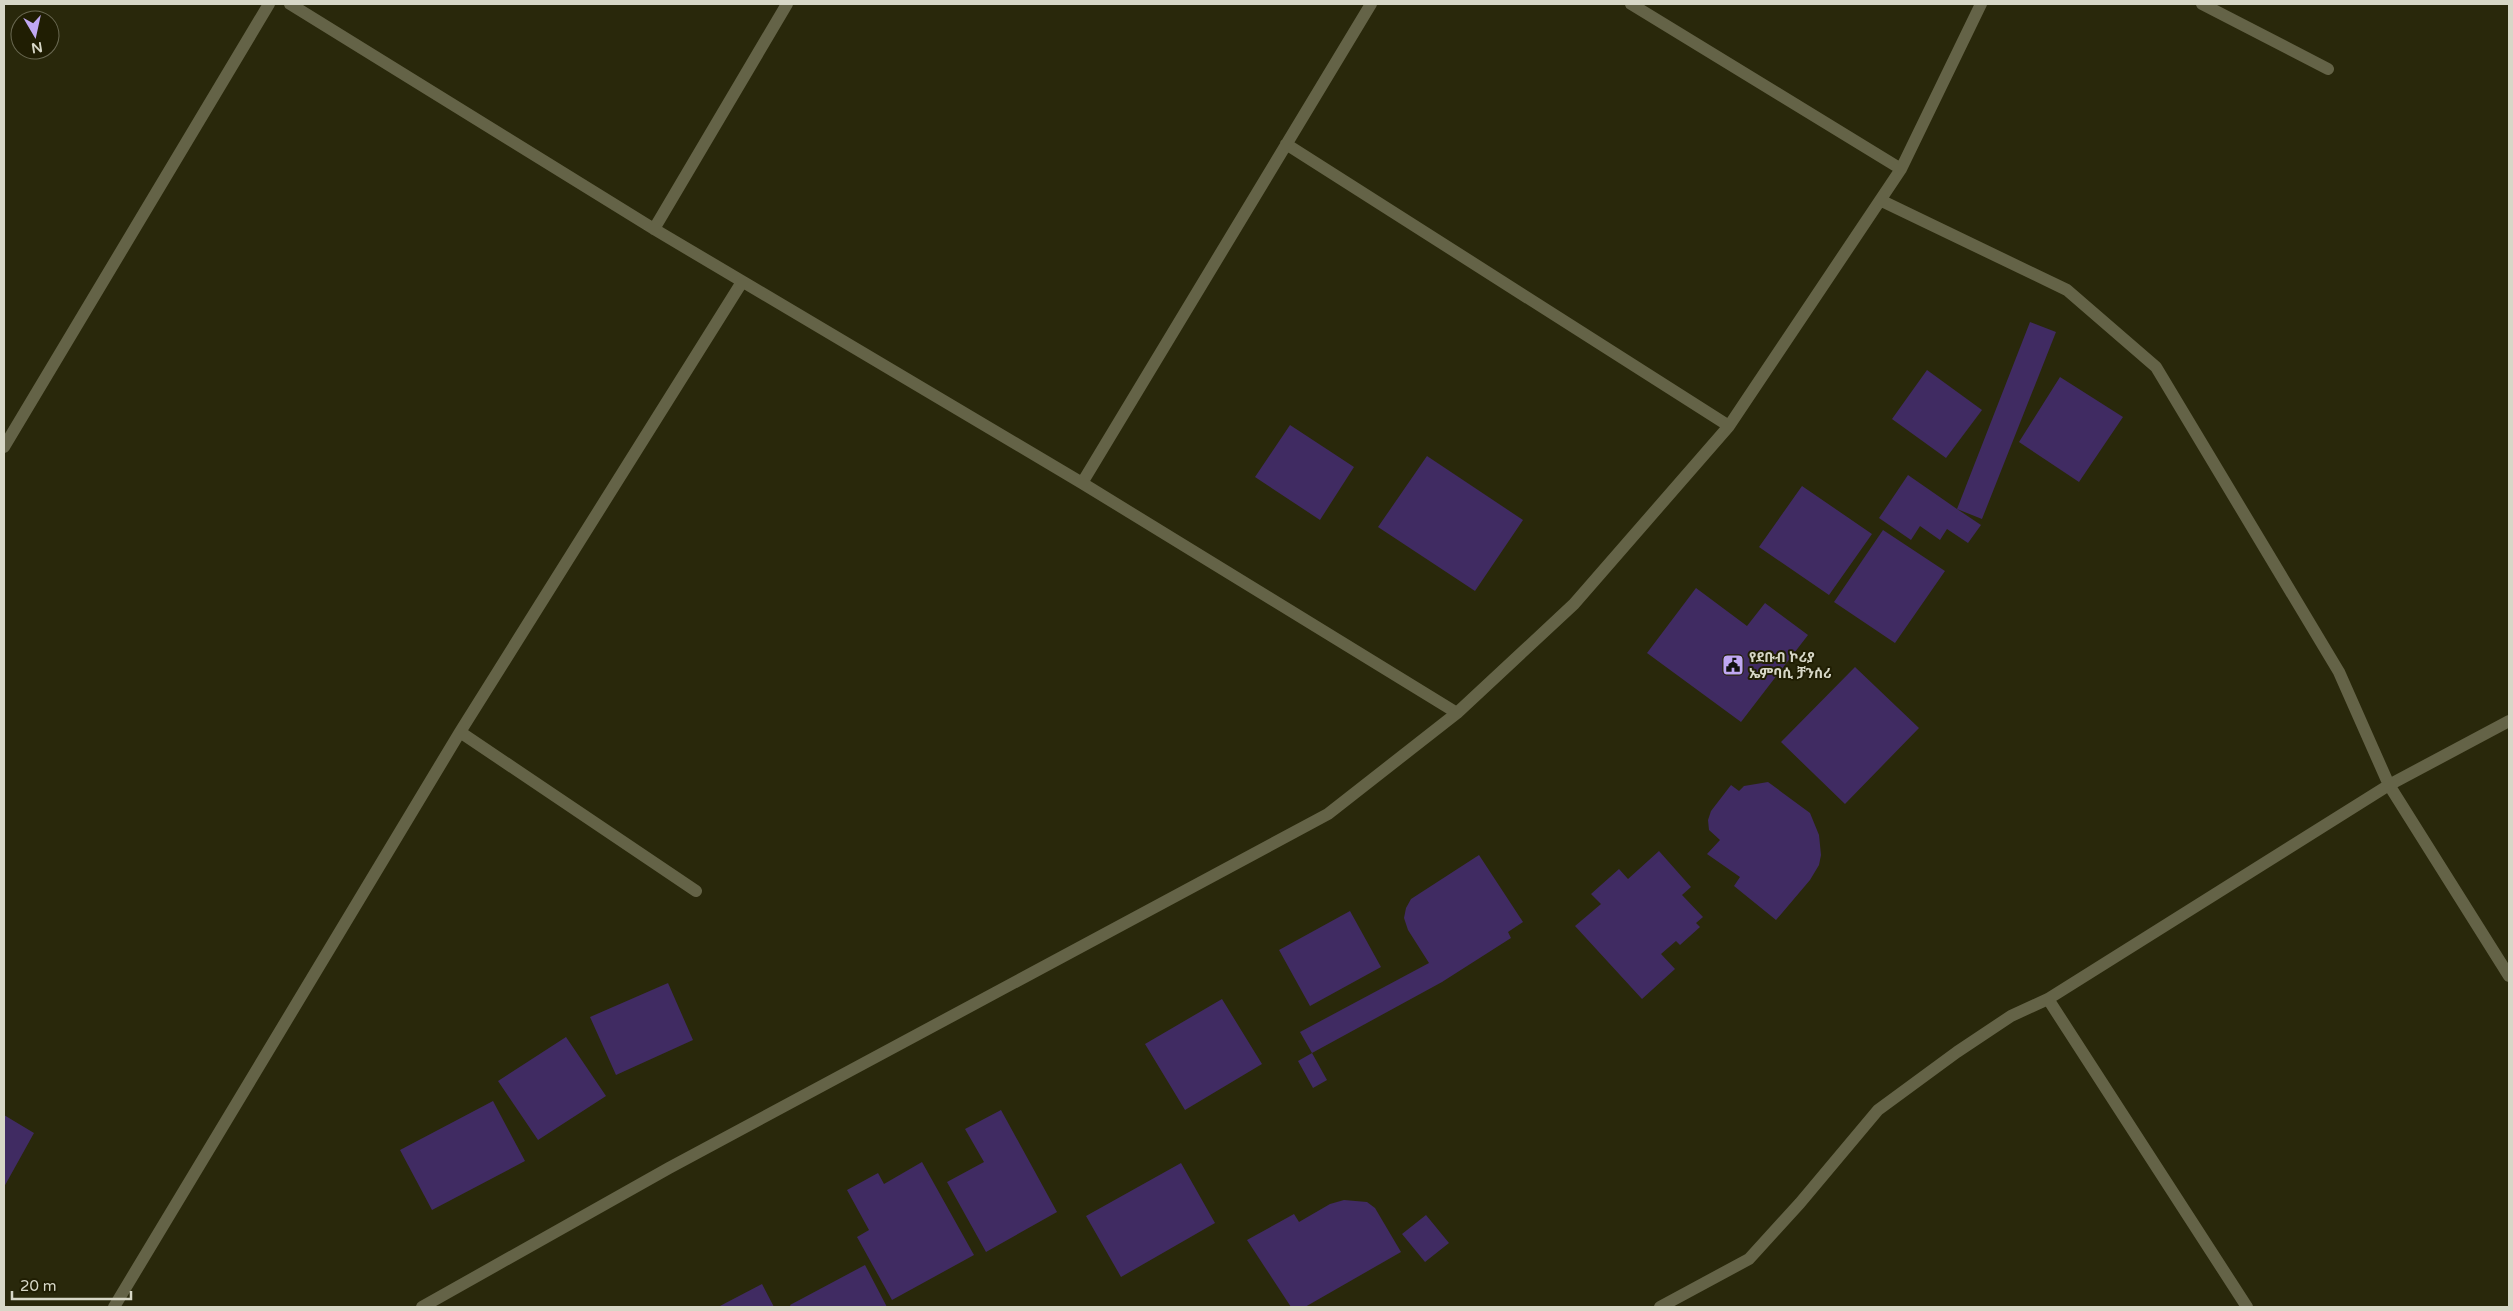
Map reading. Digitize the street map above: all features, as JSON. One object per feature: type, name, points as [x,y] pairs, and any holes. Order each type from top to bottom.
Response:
[{"type":"street","points":[[4,447],[270,4]]},
{"type":"street","points":[[290,4],[654,229],[1082,483],[1457,713]]},
{"type":"street","points":[[654,229],[788,4]]},
{"type":"street","points":[[1082,483],[1371,4]]},
{"type":"street","points":[[1631,4],[1901,169]]},
{"type":"street","points":[[422,1307],[669,1168],[1328,814],[1457,713],[1574,604],[1729,426],[1882,201],[1901,169],[1981,4]]},
{"type":"street","points":[[2202,4],[2328,70]]},
{"type":"street","points":[[1286,144],[1729,426]]},
{"type":"street","points":[[1882,201],[2068,290],[2156,367],[2340,672],[2389,785],[2509,976]]},
{"type":"street","points":[[114,1307],[460,732],[742,282]]},
{"type":"street","points":[[1660,1307],[1750,1259],[1878,1110],[1988,1031],[2011,1016],[2048,999],[2389,785],[2509,721]]},
{"type":"street","points":[[460,732],[696,891]]},
{"type":"street","points":[[2048,999],[2248,1307]]},
{"type":"street","points":[[2234,1307],[2239,1294]]},
{"type":"building","points":[[2030,322],[2056,332],[1982,519],[1957,509]]},
{"type":"building","points":[[1927,370],[1982,410],[1946,458],[1892,419]]},
{"type":"building","points":[[2060,377],[2123,417],[2079,482],[2019,442]]},
{"type":"building","points":[[1290,425],[1354,467],[1320,520],[1255,477]]},
{"type":"building","points":[[1427,456],[1523,520],[1475,591],[1378,527]]},
{"type":"building","points":[[1908,475],[1981,525],[1968,543],[1947,529],[1940,540],[1920,526],[1911,540],[1879,518]]},
{"type":"building","points":[[1802,486],[1872,534],[1829,595],[1759,547]]},
{"type":"building","points":[[1883,530],[1945,571],[1895,643],[1834,602]]},
{"type":"building","points":[[1696,588],[1747,626],[1765,603],[1808,635],[1741,722],[1647,653]]},
{"type":"building","points":[[1855,667],[1919,728],[1845,804],[1781,742]]},
{"type":"building","points":[[1768,782],[1810,813],[1819,835],[1821,855],[1819,865],[1810,880],[1776,920],[1734,886],[1740,877],[1707,854],[1720,840],[1709,830],[1708,820],[1711,811],[1731,785],[1739,791],[1744,786]]},
{"type":"building","points":[[1659,851],[1691,887],[1682,895],[1703,917],[1696,923],[1700,927],[1680,945],[1676,941],[1661,954],[1675,969],[1642,999],[1575,926],[1601,904],[1591,894],[1619,869],[1628,879]]},
{"type":"building","points":[[1479,855],[1523,922],[1508,932],[1511,938],[1442,982],[1312,1053],[1300,1032],[1429,963],[1408,930],[1404,918],[1406,908],[1411,899]]},
{"type":"building","points":[[1350,911],[1381,967],[1310,1006],[1279,950]]},
{"type":"building","points":[[668,983],[693,1040],[616,1075],[590,1017]]},
{"type":"building","points":[[1222,999],[1262,1064],[1185,1110],[1145,1044]]},
{"type":"building","points":[[566,1037],[606,1096],[538,1140],[498,1081]]},
{"type":"building","points":[[1312,1053],[1327,1080],[1313,1088],[1298,1061]]},
{"type":"building","points":[[493,1101],[525,1161],[432,1210],[400,1150]]},
{"type":"building","points":[[1001,1110],[1057,1212],[986,1252],[947,1182],[984,1162],[965,1129]]},
{"type":"building","points":[[4,1115],[34,1133],[4,1187]]},
{"type":"building","points":[[922,1162],[974,1255],[892,1300],[857,1237],[869,1230],[847,1190],[878,1173],[884,1184]]},
{"type":"building","points":[[1181,1163],[1215,1223],[1121,1277],[1086,1216]]},
{"type":"building","points":[[1344,1200],[1367,1202],[1375,1208],[1401,1252],[1305,1307],[1291,1307],[1247,1240],[1294,1214],[1299,1222],[1330,1204]]},
{"type":"building","points":[[1426,1215],[1449,1243],[1425,1262],[1402,1234]]},
{"type":"building","points":[[865,1265],[887,1307],[791,1307],[790,1305]]},
{"type":"building","points":[[762,1284],[774,1307],[718,1307]]},
{"type":"place","name":"የደቡብ ኮሪያ ኤምባሲ ቻንሰሪ","points":[[1733,665]]}]
